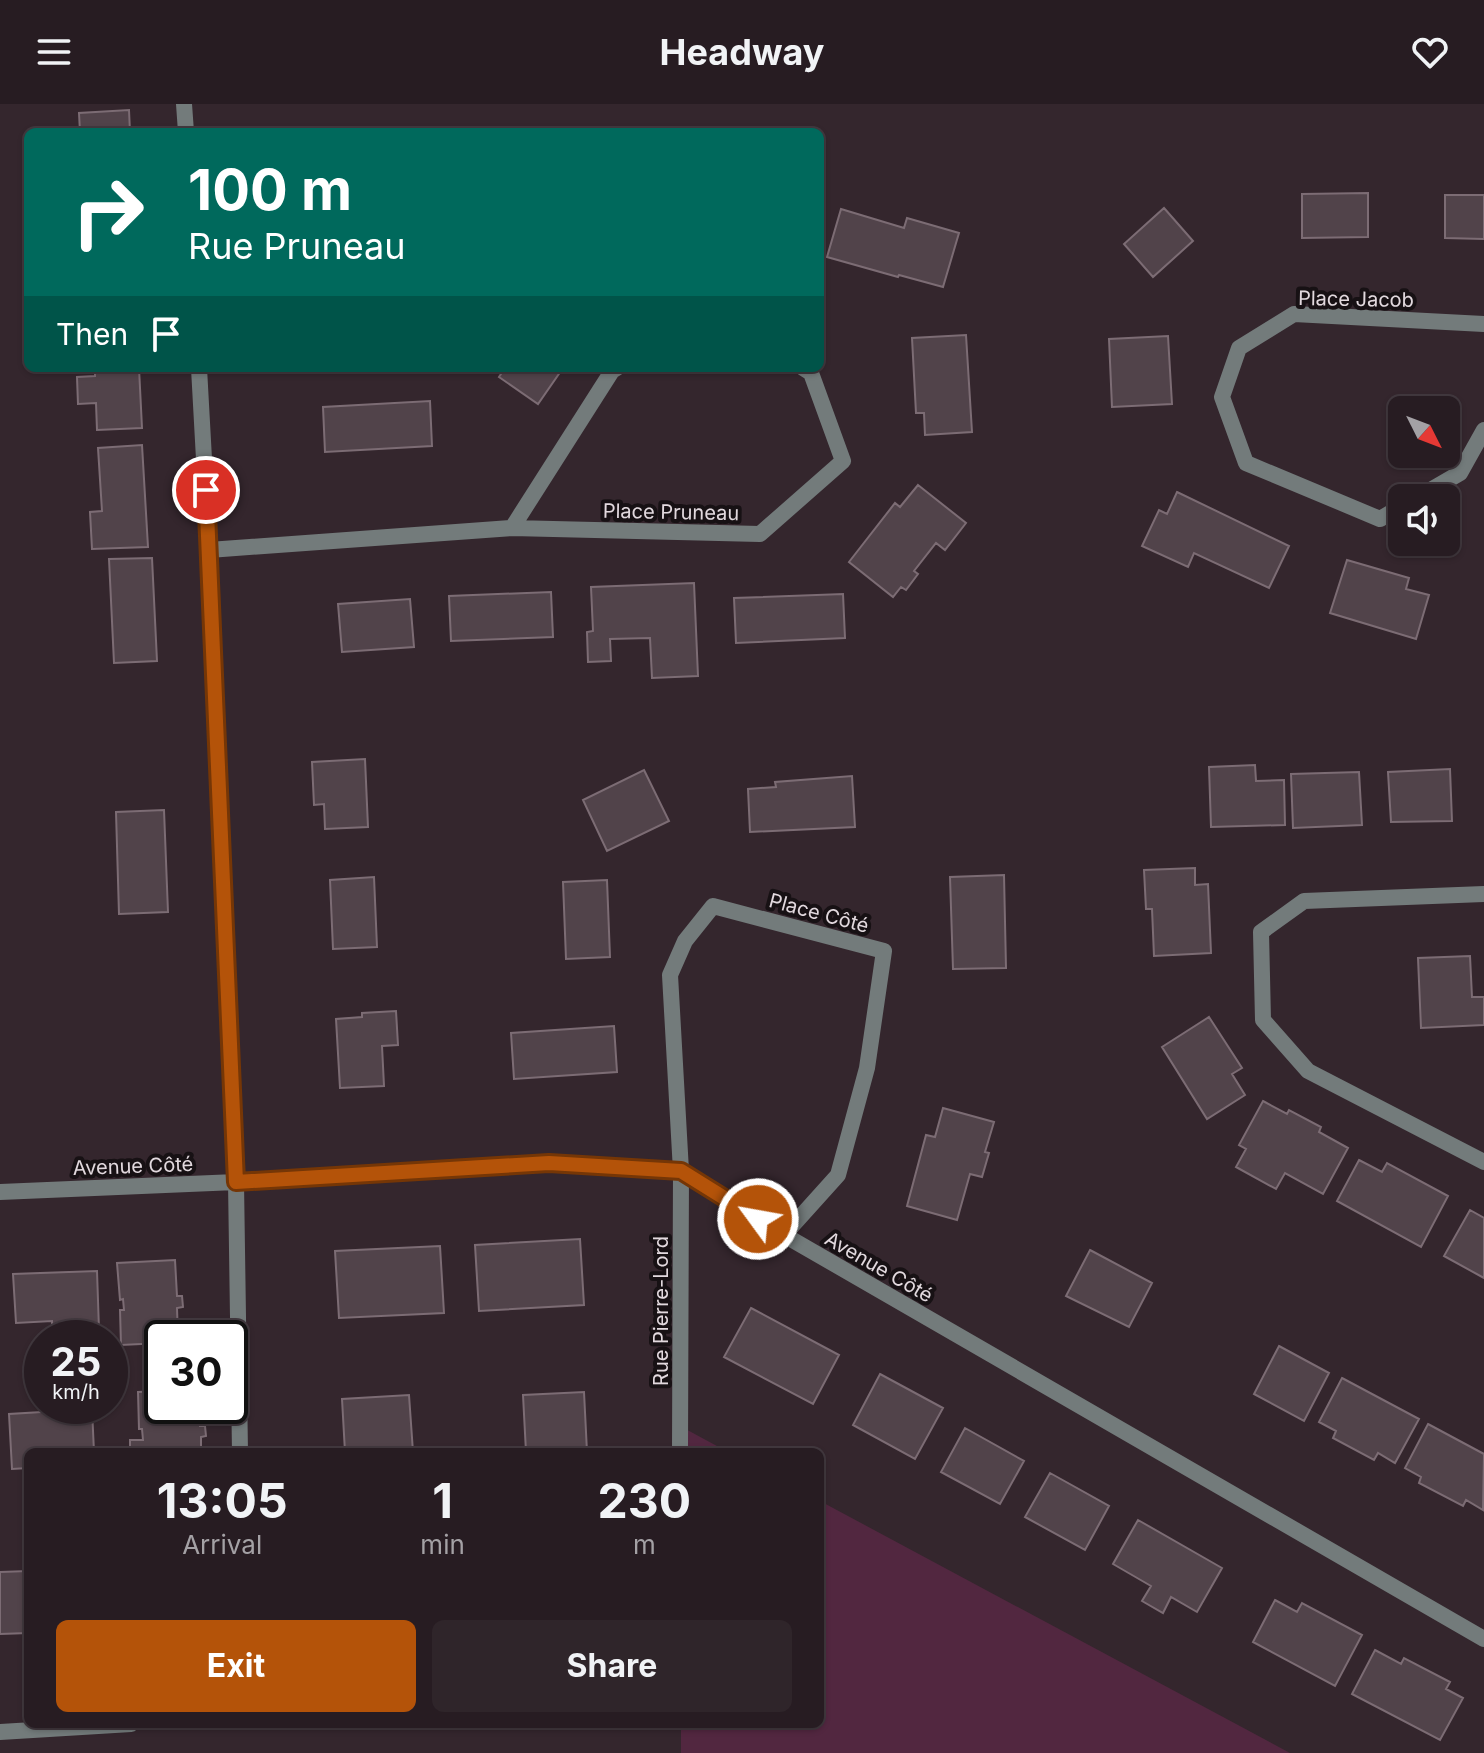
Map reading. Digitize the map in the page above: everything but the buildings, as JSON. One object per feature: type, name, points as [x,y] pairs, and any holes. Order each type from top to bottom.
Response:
[{"type":"street","points":[[184,104],[186,128]]},
{"type":"street","name":"Place Jacob","points":[[1388,514],[1380,519],[1246,463],[1222,397],[1239,348],[1294,314],[1484,324]]},
{"type":"street","points":[[199,372],[236,1182],[240,1448]]},
{"type":"street","points":[[512,528],[611,372]]},
{"type":"street","name":"Place Pruneau","points":[[209,550],[512,528],[760,534],[843,461],[809,372]]},
{"type":"street","points":[[1441,484],[1460,473],[1484,430]]},
{"type":"street","points":[[1484,894],[1304,901],[1261,932],[1263,1020],[1308,1071],[1484,1162]]},
{"type":"street","name":"Place Côté","points":[[681,1171],[670,975],[685,941],[713,906],[884,951],[867,1068],[838,1175],[784,1235]]},
{"type":"street","name":"Avenue Côté","points":[[0,1192],[236,1182],[549,1163],[681,1171],[784,1235],[1484,1639]]},
{"type":"street","name":"Rue Pierre-Lord","points":[[680,1448],[681,1171]]},
{"type":"street","points":[[0,1732],[66,1728]]},
{"type":"shaded area","points":[[680,1426],[721,1448],[681,1448]]},
{"type":"shaded area","points":[[824,1503],[1290,1753],[681,1753],[681,1728],[824,1728]]},
{"type":"route","points":[[206,490],[236,1182],[549,1163],[681,1171],[758,1219]]}]
